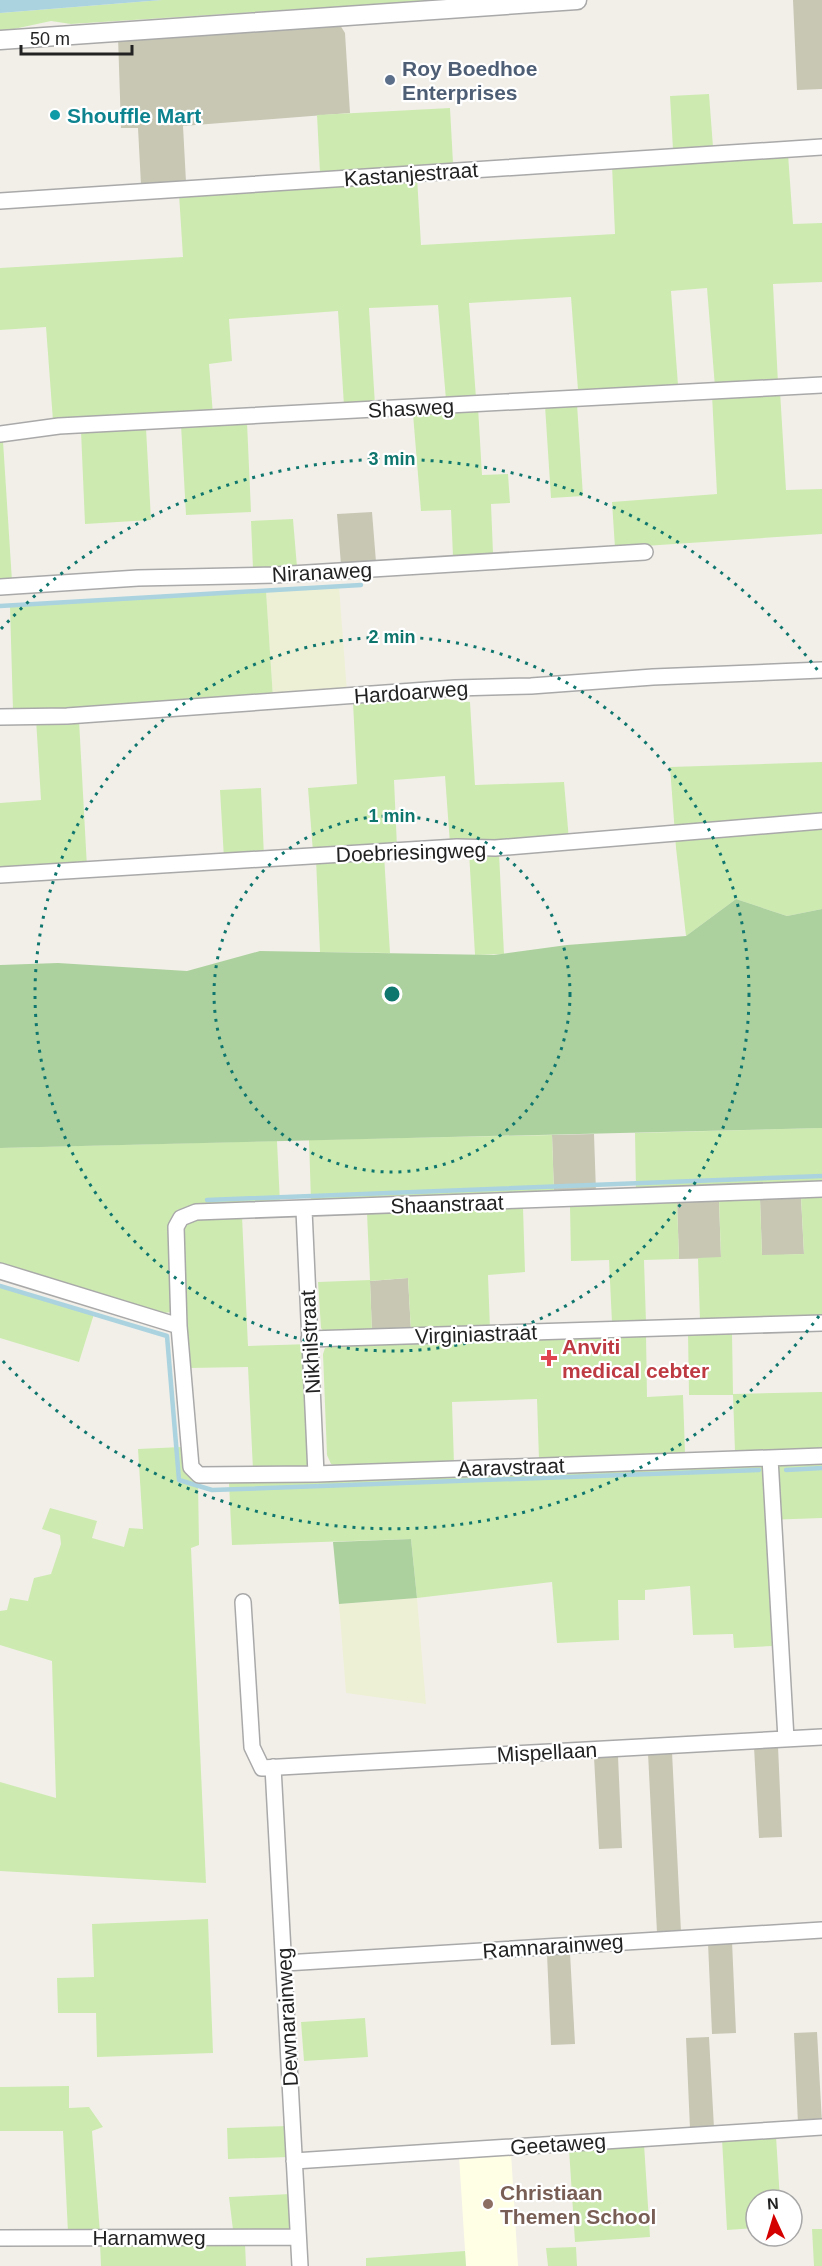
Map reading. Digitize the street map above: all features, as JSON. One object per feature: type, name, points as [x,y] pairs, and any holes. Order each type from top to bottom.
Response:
[{"type":"street","points":[[0,40],[577,0]]},
{"type":"street","name":"Kastanjestraat","points":[[0,201],[822,147]]},
{"type":"street","name":"Shasweg","points":[[0,434],[58,426],[822,385]]},
{"type":"street","name":"Niranaweg","points":[[0,587],[138,578],[275,575],[645,552]]},
{"type":"street","name":"Hardoarweg","points":[[0,717],[67,716],[455,688],[531,687],[653,676],[822,670]]},
{"type":"street","name":"Doebriesingweg","points":[[0,875],[457,847],[495,848],[822,821]]},
{"type":"street","name":"Shaanstraat","points":[[200,1475],[190,1467],[179,1326],[176,1227],[181,1218],[196,1212],[304,1210],[822,1189]]},
{"type":"street","name":"Nikhilstraat","points":[[304,1210],[316,1474]]},
{"type":"street","points":[[0,1271],[179,1326]]},
{"type":"street","name":"Virginiastraat","points":[[309,1339],[822,1323]]},
{"type":"street","name":"Aaravstraat","points":[[200,1475],[316,1474],[822,1456]]},
{"type":"street","points":[[770,1458],[786,1739]]},
{"type":"street","points":[[243,1602],[252,1747],[262,1768],[273,1767]]},
{"type":"street","name":"Mispellaan","points":[[273,1767],[822,1737]]},
{"type":"street","name":"Dewnarainweg","points":[[273,1767],[300,2266]]},
{"type":"street","name":"Ramnarainweg","points":[[285,1963],[822,1930]]},
{"type":"street","name":"Geetaweg","points":[[294,2161],[822,2127]]},
{"type":"street","name":"Harnamweg","points":[[0,2238],[298,2237]]},
{"type":"shaded area","points":[[793,0],[822,0],[822,89],[797,90]]},
{"type":"shaded area","points":[[340,25],[345,33],[350,113],[183,126],[186,182],[141,185],[138,128],[121,128],[118,37]]},
{"type":"shaded area","points":[[372,512],[376,562],[341,565],[337,514]]},
{"type":"shaded area","points":[[339,586],[347,692],[273,698],[266,591]]},
{"type":"shaded area","points":[[594,1134],[596,1192],[554,1194],[552,1135]]},
{"type":"shaded area","points":[[801,1197],[804,1254],[762,1256],[760,1199]]},
{"type":"shaded area","points":[[719,1200],[721,1258],[679,1259],[677,1202]]},
{"type":"shaded area","points":[[408,1278],[411,1331],[372,1333],[370,1281]]},
{"type":"shaded area","points":[[417,1598],[426,1704],[346,1693],[339,1604]]},
{"type":"shaded area","points":[[778,1746],[782,1837],[759,1838],[754,1747]]},
{"type":"shaded area","points":[[672,1752],[681,1932],[657,1933],[648,1753]]},
{"type":"shaded area","points":[[618,1756],[622,1848],[599,1849],[594,1757]]},
{"type":"shaded area","points":[[732,1941],[736,2033],[712,2034],[708,1943]]},
{"type":"shaded area","points":[[570,1953],[575,2044],[551,2045],[547,1954]]},
{"type":"shaded area","points":[[817,2032],[822,2123],[798,2124],[794,2033]]},
{"type":"shaded area","points":[[709,2037],[714,2128],[690,2129],[686,2038]]},
{"type":"shaded area","name":"Christiaan Themen School","points":[[511,2153],[518,2266],[466,2266],[459,2156]]},
{"type":"green space","points":[[162,0],[440,0],[71,24],[51,21],[0,32],[0,13]]},
{"type":"green space","points":[[709,94],[713,147],[673,150],[670,96]]},
{"type":"green space","points":[[450,108],[453,163],[320,173],[317,115]]},
{"type":"green space","points":[[788,154],[793,224],[822,223],[822,282],[773,284],[778,383],[715,387],[707,288],[671,291],[678,385],[578,390],[571,297],[469,303],[476,398],[446,400],[438,305],[369,308],[375,405],[344,406],[338,311],[229,319],[232,361],[209,364],[213,415],[53,421],[46,327],[0,330],[0,268],[183,257],[179,194],[417,177],[421,245],[615,234],[612,165]]},
{"type":"green space","points":[[780,391],[786,490],[822,489],[822,534],[615,548],[612,502],[717,494],[712,395]]},
{"type":"green space","points":[[577,404],[583,496],[551,498],[545,406]]},
{"type":"green space","points":[[478,407],[482,475],[508,474],[510,503],[491,504],[493,553],[453,557],[451,510],[421,511],[413,414]]},
{"type":"green space","points":[[247,422],[251,512],[186,515],[181,425]]},
{"type":"green space","points":[[146,428],[151,520],[85,524],[81,431]]},
{"type":"green space","points":[[0,441],[3,441],[12,581],[0,582]]},
{"type":"green space","points":[[293,519],[297,567],[253,569],[251,521]]},
{"type":"green space","points":[[266,591],[273,698],[13,711],[10,606]]},
{"type":"green space","points":[[419,696],[470,702],[475,785],[564,782],[569,840],[450,844],[445,776],[394,780],[397,847],[313,852],[308,788],[357,784],[353,702]]},
{"type":"green space","points":[[36,719],[79,720],[87,867],[0,871],[0,803],[41,800]]},
{"type":"green space","points":[[822,762],[822,909],[787,916],[736,899],[686,936],[670,767]]},
{"type":"green space","points":[[261,788],[264,857],[224,859],[220,790]]},
{"type":"green space","points":[[469,852],[499,853],[504,954],[475,955]]},
{"type":"green space","points":[[384,855],[390,953],[320,952],[316,859]]},
{"type":"green space","points":[[736,899],[787,916],[822,909],[822,1128],[0,1148],[0,965],[58,963],[187,971],[260,951],[494,955],[567,945],[686,936]]},
{"type":"green space","points":[[822,1128],[822,1182],[636,1190],[635,1133]]},
{"type":"green space","points":[[552,1135],[554,1194],[311,1202],[309,1140]]},
{"type":"green space","points":[[277,1141],[280,1203],[193,1205],[177,1210],[170,1228],[171,1312],[164,1313],[0,1263],[0,1148]]},
{"type":"green space","points":[[822,1196],[822,1318],[700,1321],[698,1258],[721,1257],[719,1200],[760,1199],[762,1255],[804,1254],[801,1197]]},
{"type":"green space","points":[[677,1202],[679,1259],[644,1260],[646,1322],[612,1323],[609,1260],[571,1261],[570,1206]]},
{"type":"green space","points":[[523,1207],[525,1272],[488,1275],[490,1329],[411,1331],[408,1278],[370,1281],[372,1333],[325,1333],[321,1328],[318,1282],[370,1280],[367,1213]]},
{"type":"green space","points":[[242,1216],[248,1346],[310,1344],[315,1459],[307,1469],[253,1470],[248,1367],[189,1368],[183,1231],[186,1222],[196,1218]]},
{"type":"green space","points":[[0,1286],[94,1314],[79,1362],[0,1338]]},
{"type":"green space","points":[[732,1333],[733,1394],[822,1392],[822,1448],[735,1452],[733,1395],[689,1395],[688,1334]]},
{"type":"green space","points":[[646,1334],[647,1397],[683,1395],[685,1453],[539,1460],[537,1399],[452,1402],[454,1464],[340,1467],[331,1464],[327,1455],[323,1354],[325,1348],[336,1345]]},
{"type":"green space","points":[[181,1447],[187,1470],[198,1480],[199,1545],[191,1548],[206,1883],[0,1871],[0,1782],[56,1798],[52,1661],[0,1645],[0,1611],[7,1610],[10,1598],[28,1601],[34,1578],[51,1574],[61,1544],[60,1535],[42,1529],[50,1508],[97,1521],[92,1538],[124,1547],[129,1528],[143,1529],[138,1449]]},
{"type":"green space","points":[[822,1462],[822,1518],[766,1520],[772,1646],[734,1648],[733,1634],[693,1635],[690,1586],[645,1590],[645,1600],[618,1600],[619,1640],[557,1643],[552,1582],[417,1598],[411,1539],[232,1545],[229,1483]]},
{"type":"green space","points":[[411,1539],[417,1598],[339,1604],[333,1542]]},
{"type":"green space","points":[[208,1919],[213,2053],[97,2057],[96,2013],[58,2013],[57,1978],[94,1977],[92,1924]]},
{"type":"green space","points":[[365,2018],[368,2057],[304,2061],[301,2022]]},
{"type":"green space","points":[[69,2086],[69,2108],[89,2107],[103,2127],[92,2131],[100,2233],[68,2233],[63,2131],[0,2131],[0,2087]]},
{"type":"green space","points":[[288,2126],[289,2157],[228,2159],[227,2128]]},
{"type":"green space","points":[[776,2136],[779,2188],[744,2188],[744,2229],[727,2230],[722,2139]]},
{"type":"green space","points":[[644,2144],[650,2237],[575,2242],[569,2149]]},
{"type":"green space","points":[[291,2194],[292,2227],[286,2231],[233,2230],[229,2197]]},
{"type":"green space","points":[[812,2229],[822,2229],[822,2266],[814,2266]]},
{"type":"green space","points":[[245,2243],[246,2266],[101,2266],[100,2244]]},
{"type":"green space","points":[[576,2247],[577,2266],[548,2266],[546,2248]]},
{"type":"green space","points":[[465,2251],[466,2266],[366,2266],[366,2258]]},
{"type":"water","points":[[0,0],[162,0],[0,13]]},
{"type":"waterway","points":[[0,606],[361,585]]},
{"type":"waterway","points":[[207,1200],[822,1176]]},
{"type":"waterway","points":[[0,1286],[167,1336],[179,1480],[212,1490],[759,1470]]},
{"type":"waterway","points":[[786,1470],[822,1468]]},
{"type":"place","name":"Roy Boedhoe Enterprises","points":[[390,80]]},
{"type":"place","name":"Shouffle Mart","points":[[55,115]]},
{"type":"place","name":"Anviti medical cebter","points":[[549,1358]]},
{"type":"place","name":"Christiaan Themen School","points":[[488,2204]]}]
